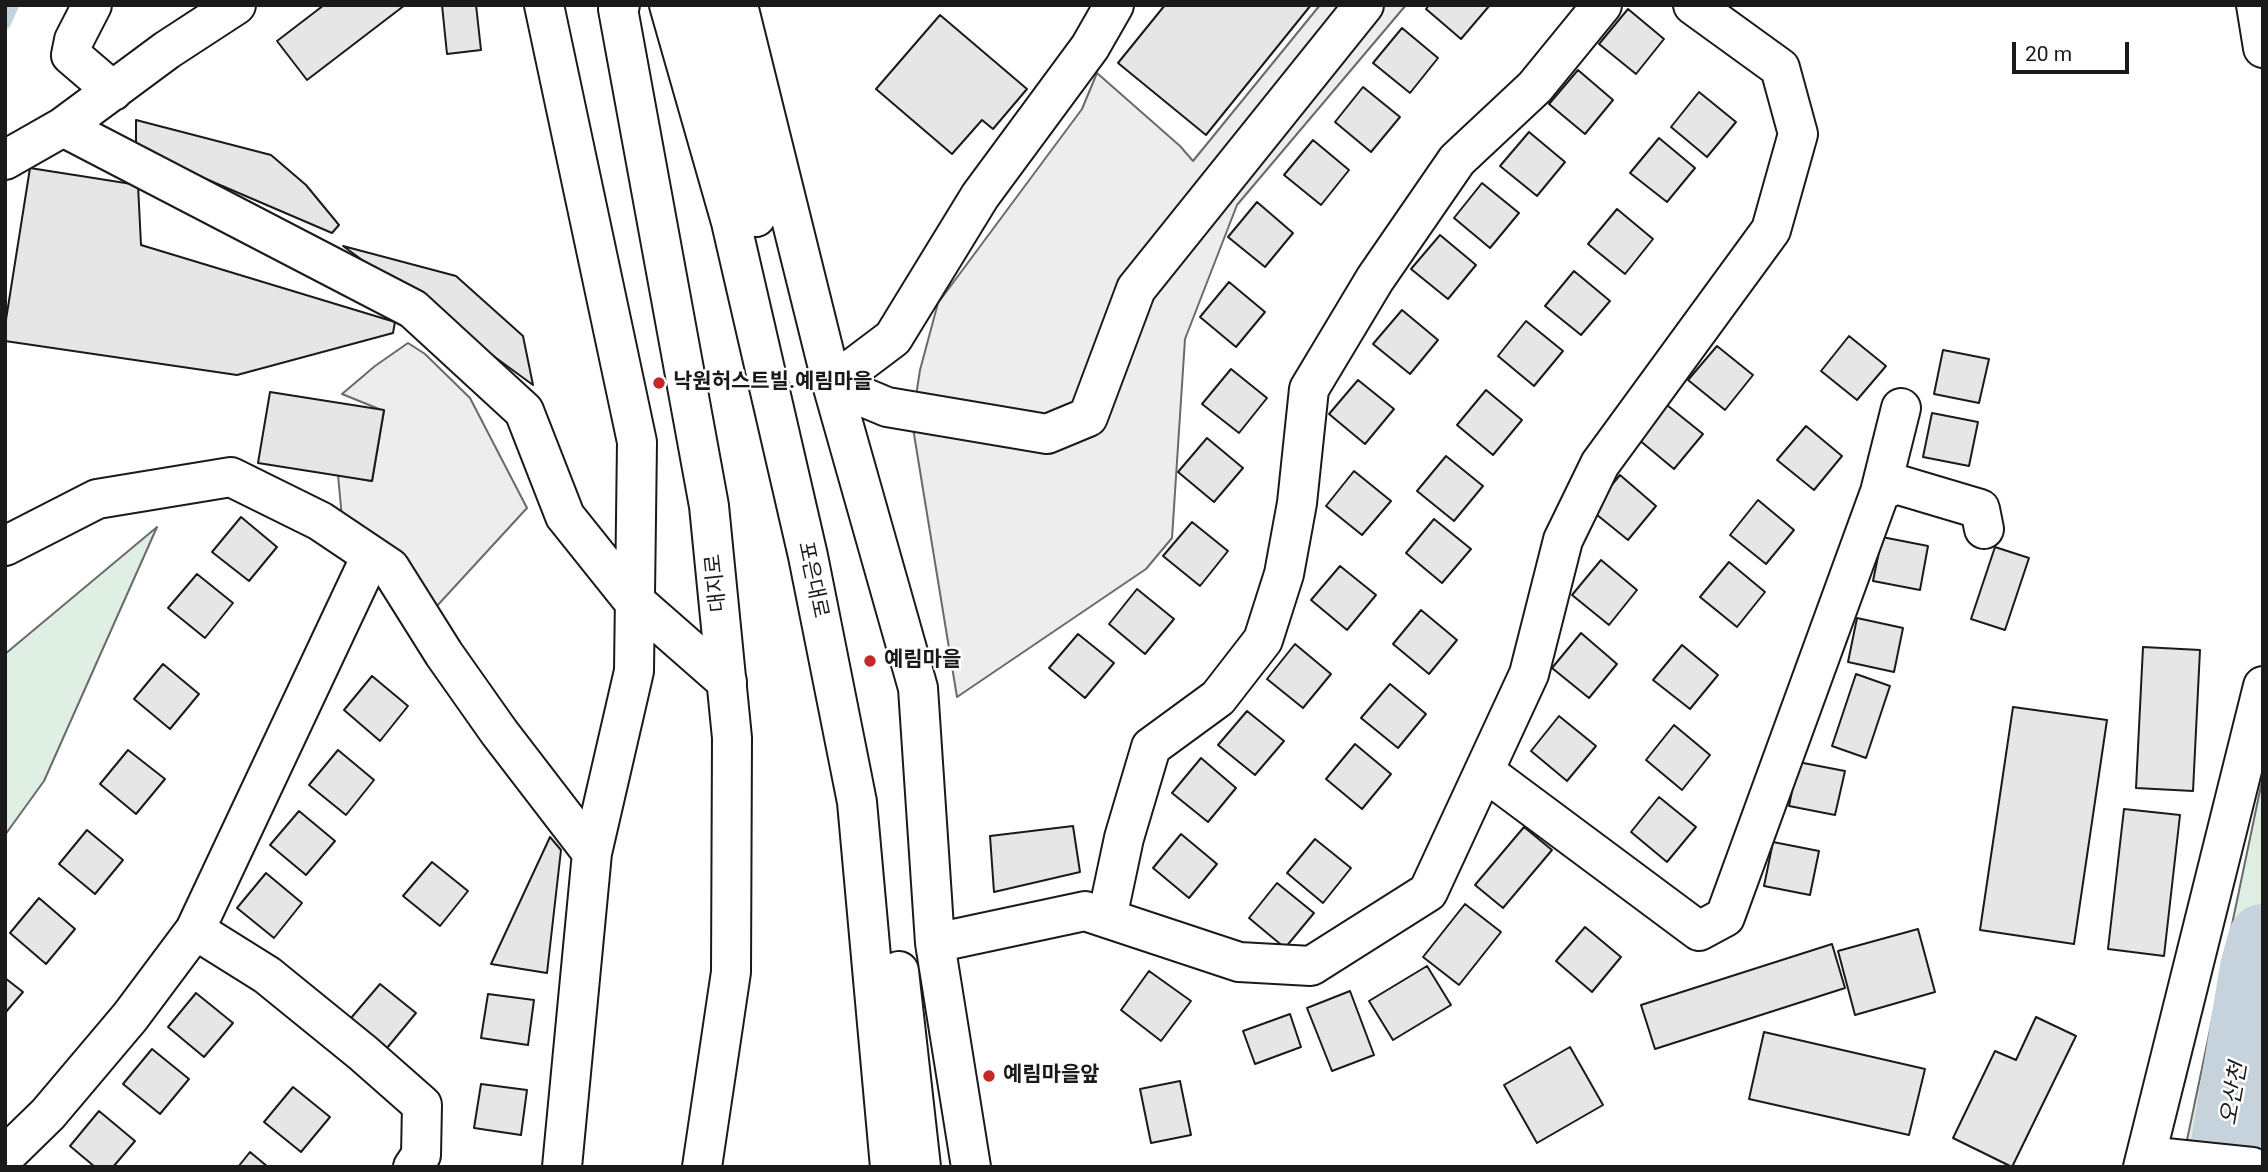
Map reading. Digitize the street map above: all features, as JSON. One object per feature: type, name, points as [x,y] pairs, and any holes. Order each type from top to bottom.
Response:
[{"type":"main road","points":[[92,5],[74,40],[71,55],[113,90]]},
{"type":"main road","points":[[5,160],[63,127],[167,50],[236,5]]},
{"type":"main road","points":[[544,5],[637,442],[634,671],[593,853],[562,1167]]},
{"type":"main road","name":"대지로","points":[[620,5],[618,9],[709,506],[732,738],[731,972],[702,1167]]},
{"type":"main road","name":"포은대로","points":[[669,5],[731,222],[808,556],[857,802],[890,1167]]},
{"type":"main road","name":"포은대로","points":[[704,5],[765,254],[843,625],[888,880],[921,1167]]},
{"type":"main road","points":[[738,5],[832,384],[918,688],[935,943],[971,1167]]},
{"type":"main road","points":[[832,384],[894,338],[980,196],[1090,47],[1114,5]]},
{"type":"main road","points":[[832,384],[887,407],[1047,434],[1088,417],[1136,289],[1364,5]]},
{"type":"main road","points":[[1107,918],[1124,838],[1151,747],[1217,698],[1263,640],[1284,573],[1297,503],[1310,389],[1375,279],[1457,160],[1535,87],[1602,5]]},
{"type":"main road","points":[[935,943],[1085,911],[1239,962],[1311,966],[1428,892],[1529,674],[1563,540],[1600,464],[1772,230],[1798,134],[1780,68],[1693,5]]},
{"type":"main road","points":[[2256,5],[2263,48]]},
{"type":"main road","points":[[63,127],[413,309],[524,411],[565,516],[634,601],[727,682]]},
{"type":"main road","points":[[1485,771],[1699,931],[1725,917],[1880,492],[1901,408]]},
{"type":"main road","points":[[5,546],[97,499],[231,477],[320,521],[390,568],[444,654],[499,733],[593,853]]},
{"type":"main road","points":[[1880,492],[1896,484],[1980,509],[1984,529]]},
{"type":"main road","points":[[5,1156],[48,1114],[131,1017],[195,930],[371,556]]},
{"type":"main road","points":[[2252,1167],[2154,1160],[2263,686]]},
{"type":"main road","points":[[195,930],[267,975],[422,1105],[421,1155],[413,1167]]},
{"type":"green space","points":[[157,527],[44,781],[5,835],[5,654]]},
{"type":"green space","points":[[2263,776],[2263,912],[2252,949],[2219,1143],[2187,1140]]},
{"type":"green space","points":[[2263,963],[2263,1150],[2233,1146]]},
{"type":"shaded area","points":[[1320,5],[1406,5],[1237,205],[1185,339],[1172,538],[1146,569],[957,697],[912,422],[920,370],[938,303],[1082,109],[1097,73],[1180,146],[1193,161]]},
{"type":"shaded area","points":[[408,343],[425,354],[470,398],[527,508],[436,607],[342,518],[338,475],[372,481],[384,411],[342,394]]},
{"type":"building","points":[[324,5],[405,5],[307,80],[277,41]]},
{"type":"building","points":[[442,5],[476,5],[481,50],[447,54]]},
{"type":"building","points":[[1165,5],[1311,5],[1206,135],[1118,63]]},
{"type":"building","points":[[1429,5],[1490,5],[1461,39],[1426,9]]},
{"type":"building","points":[[1628,9],[1664,39],[1636,74],[1599,44]]},
{"type":"building","points":[[940,15],[1027,89],[993,129],[982,120],[952,154],[876,89]]},
{"type":"building","points":[[1402,28],[1438,58],[1410,93],[1373,63]]},
{"type":"building","points":[[1578,70],[1613,100],[1585,134],[1549,104]]},
{"type":"building","points":[[1363,87],[1400,117],[1371,152],[1335,122]]},
{"type":"building","points":[[1699,92],[1736,122],[1707,157],[1671,127]]},
{"type":"building","points":[[136,120],[271,155],[306,185],[339,225],[332,233],[136,149]]},
{"type":"building","points":[[1529,132],[1565,162],[1537,196],[1500,166]]},
{"type":"building","points":[[1659,138],[1695,168],[1667,202],[1630,173]]},
{"type":"building","points":[[1313,140],[1349,170],[1321,205],[1284,175]]},
{"type":"building","points":[[30,168],[138,185],[141,245],[395,322],[393,333],[237,375],[5,341],[5,326]]},
{"type":"building","points":[[1482,183],[1519,213],[1490,248],[1454,218]]},
{"type":"building","points":[[1257,202],[1293,233],[1265,267],[1228,237]]},
{"type":"building","points":[[1617,209],[1653,239],[1625,274],[1588,244]]},
{"type":"building","points":[[1440,235],[1476,265],[1448,299],[1411,269]]},
{"type":"building","points":[[343,246],[456,276],[523,336],[533,385]]},
{"type":"building","points":[[1574,271],[1610,301],[1581,335],[1545,306]]},
{"type":"building","points":[[1229,282],[1265,312],[1236,347],[1200,317]]},
{"type":"building","points":[[1402,310],[1438,340],[1410,374],[1373,344]]},
{"type":"building","points":[[1526,321],[1563,351],[1534,386],[1498,356]]},
{"type":"building","points":[[1849,336],[1886,366],[1857,400],[1821,371]]},
{"type":"building","points":[[1717,346],[1753,375],[1725,410],[1688,380]]},
{"type":"building","points":[[1943,350],[1989,359],[1979,403],[1934,394]]},
{"type":"building","points":[[1231,369],[1267,398],[1239,433],[1202,404]]},
{"type":"building","points":[[1358,380],[1394,409],[1365,444],[1329,414]]},
{"type":"building","points":[[1486,390],[1522,420],[1493,455],[1457,425]]},
{"type":"building","points":[[270,392],[384,410],[372,481],[258,463]]},
{"type":"building","points":[[1667,405],[1703,434],[1674,469],[1638,439]]},
{"type":"building","points":[[1932,413],[1978,422],[1969,466],[1923,457]]},
{"type":"building","points":[[1806,426],[1842,456],[1814,490],[1777,460]]},
{"type":"building","points":[[1207,438],[1243,468],[1214,502],[1178,472]]},
{"type":"building","points":[[1446,456],[1483,486],[1454,521],[1417,491]]},
{"type":"building","points":[[1354,471],[1391,501],[1362,535],[1326,506]]},
{"type":"building","points":[[1620,475],[1656,506],[1628,540],[1591,510]]},
{"type":"building","points":[[1758,500],[1794,530],[1766,564],[1730,535]]},
{"type":"building","points":[[241,517],[277,547],[249,581],[212,552]]},
{"type":"building","points":[[1434,519],[1471,549],[1442,583],[1406,553]]},
{"type":"building","points":[[1192,522],[1228,551],[1200,586],[1163,556]]},
{"type":"building","points":[[1882,537],[1928,546],[1920,590],[1873,581]]},
{"type":"building","points":[[1995,547],[2029,558],[2005,630],[1971,619]]},
{"type":"building","points":[[1601,560],[1637,590],[1609,625],[1572,595]]},
{"type":"building","points":[[1729,562],[1765,592],[1737,627],[1700,597]]},
{"type":"building","points":[[1340,566],[1376,595],[1347,630],[1311,600]]},
{"type":"building","points":[[197,574],[233,603],[205,638],[168,608]]},
{"type":"building","points":[[1137,589],[1174,619],[1145,654],[1109,624]]},
{"type":"building","points":[[1421,610],[1457,640],[1429,674],[1393,644]]},
{"type":"building","points":[[1857,618],[1903,628],[1894,672],[1848,662]]},
{"type":"building","points":[[1581,633],[1617,664],[1589,698],[1552,668]]},
{"type":"building","points":[[1078,634],[1114,663],[1085,698],[1049,668]]},
{"type":"building","points":[[1295,644],[1331,674],[1303,708],[1267,679]]},
{"type":"building","points":[[1682,645],[1718,675],[1690,709],[1653,680]]},
{"type":"building","points":[[2143,647],[2200,650],[2193,791],[2136,788]]},
{"type":"building","points":[[163,664],[199,694],[170,729],[134,699]]},
{"type":"building","points":[[1856,674],[1890,686],[1866,758],[1832,746]]},
{"type":"building","points":[[372,676],[408,706],[380,741],[344,710]]},
{"type":"building","points":[[1390,684],[1426,714],[1398,748],[1361,718]]},
{"type":"building","points":[[2013,707],[2107,720],[2074,944],[1980,930]]},
{"type":"building","points":[[1247,711],[1284,741],[1255,775],[1218,745]]},
{"type":"building","points":[[1559,716],[1596,746],[1567,781],[1531,751]]},
{"type":"building","points":[[1674,725],[1710,755],[1682,790],[1646,760]]},
{"type":"building","points":[[1355,744],[1391,774],[1362,809],[1326,779]]},
{"type":"building","points":[[128,750],[165,779],[136,814],[100,784]]},
{"type":"building","points":[[338,750],[374,780],[346,815],[309,785]]},
{"type":"building","points":[[1201,758],[1236,788],[1208,822],[1172,793]]},
{"type":"building","points":[[1798,762],[1845,771],[1835,815],[1789,806]]},
{"type":"building","points":[[1659,797],[1696,827],[1667,862],[1631,832]]},
{"type":"building","points":[[2124,809],[2180,815],[2164,956],[2108,949]]},
{"type":"building","points":[[299,811],[335,841],[306,875],[270,845]]},
{"type":"building","points":[[1073,826],[1080,872],[994,892],[990,836]]},
{"type":"building","points":[[1524,827],[1552,850],[1503,908],[1475,885]]},
{"type":"building","points":[[87,830],[123,860],[95,894],[59,864]]},
{"type":"building","points":[[1181,834],[1217,864],[1189,898],[1153,868]]},
{"type":"building","points":[[550,837],[561,850],[547,973],[491,964]]},
{"type":"building","points":[[1315,839],[1351,868],[1323,903],[1287,873]]},
{"type":"building","points":[[1773,842],[1819,851],[1810,895],[1764,886]]},
{"type":"building","points":[[432,862],[468,891],[440,926],[403,896]]},
{"type":"building","points":[[266,873],[302,903],[274,938],[237,908]]},
{"type":"building","points":[[1277,883],[1314,913],[1285,948],[1249,918]]},
{"type":"building","points":[[39,898],[75,929],[46,964],[10,933]]},
{"type":"building","points":[[1465,904],[1501,932],[1459,985],[1423,957]]},
{"type":"building","points":[[1585,927],[1621,957],[1592,992],[1556,961]]},
{"type":"building","points":[[1918,929],[1935,992],[1855,1015],[1838,951]]},
{"type":"building","points":[[1832,944],[1845,988],[1655,1049],[1641,1005]]},
{"type":"building","points":[[1427,966],[1451,1005],[1393,1040],[1369,1001]]},
{"type":"building","points":[[1149,971],[1191,1001],[1161,1041],[1121,1010]]},
{"type":"building","points":[[5,978],[23,992],[5,1013]]},
{"type":"building","points":[[380,984],[416,1013],[387,1048],[351,1018]]},
{"type":"building","points":[[1350,991],[1374,1055],[1332,1071],[1307,1008]]},
{"type":"building","points":[[196,993],[233,1023],[204,1057],[168,1027]]},
{"type":"building","points":[[488,994],[534,1000],[528,1045],[481,1038]]},
{"type":"building","points":[[1290,1014],[1301,1047],[1255,1064],[1243,1031]]},
{"type":"building","points":[[2036,1017],[2076,1036],[2012,1167],[1953,1138],[1995,1051],[2016,1060]]},
{"type":"building","points":[[1764,1032],[1925,1069],[1909,1135],[1749,1099]]},
{"type":"building","points":[[1570,1047],[1603,1105],[1537,1143],[1504,1085]]},
{"type":"building","points":[[152,1049],[189,1079],[160,1114],[123,1084]]},
{"type":"building","points":[[1180,1081],[1191,1135],[1151,1143],[1140,1089]]},
{"type":"building","points":[[481,1084],[527,1090],[521,1135],[474,1128]]},
{"type":"building","points":[[293,1087],[330,1117],[301,1152],[264,1122]]},
{"type":"building","points":[[99,1111],[135,1141],[113,1167],[95,1167],[70,1146]]},
{"type":"building","points":[[250,1152],[268,1167],[238,1167]]},
{"type":"waterway","points":[[5,23],[13,5]]},
{"type":"waterway","name":"오산천","points":[[2222,1167],[2255,968],[2263,939]]},
{"type":"place","name":"낙원허스트빌.예림마을","points":[[659,383]]},
{"type":"place","name":"예림마을","points":[[870,661]]},
{"type":"place","name":"예림마을앞","points":[[989,1076]]}]
